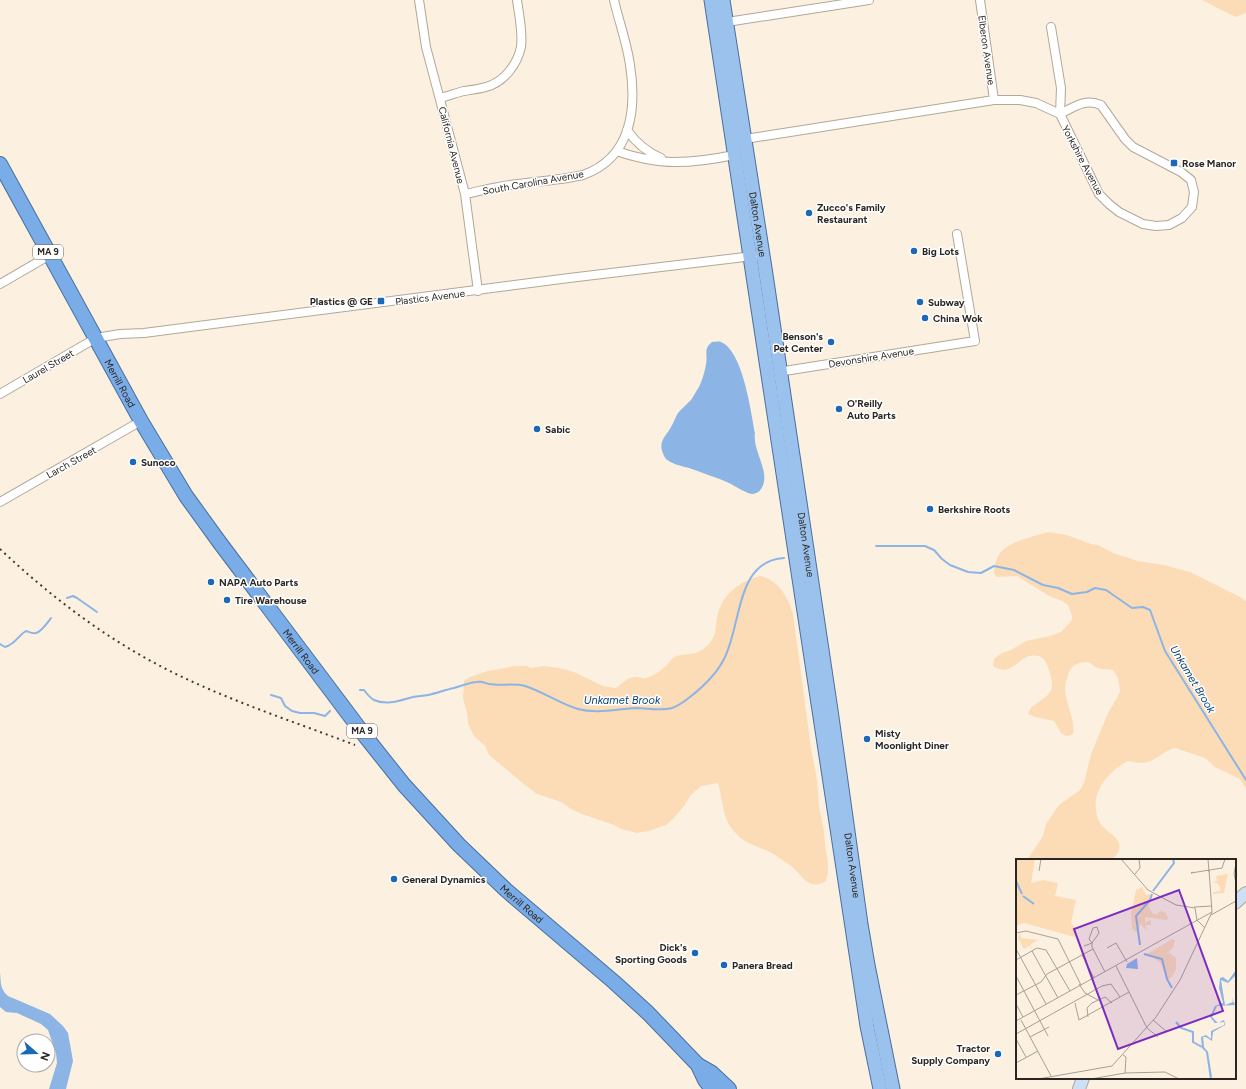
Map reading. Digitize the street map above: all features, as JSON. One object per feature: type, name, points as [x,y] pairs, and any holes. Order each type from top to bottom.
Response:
[{"type":"highway","name":"Merrill Road","points":[[0,165],[142,421],[176,478],[201,517],[365,736],[418,801],[459,845],[490,875],[635,1000],[698,1065],[705,1080],[712,1089]]},
{"type":"highway","name":"Merrill Road","points":[[698,1065],[712,1072],[729,1089]]},
{"type":"main road","name":"Dalton Avenue","points":[[711,0],[767,374],[856,923],[893,1089]]},
{"type":"main road","name":"Dalton Avenue","points":[[724,0],[832,718],[856,923]]},
{"type":"main road","points":[[1236,902],[1246,893]]},
{"type":"main road","name":"Dalton Avenue","points":[[860,944],[867,1026],[880,1089]]},
{"type":"main road","points":[[889,1071],[897,1089]]},
{"type":"main road","points":[[1078,1089],[1083,1079]]},
{"type":"street","name":"California Avenue","points":[[419,0],[426,47],[465,194],[478,291]]},
{"type":"street","points":[[440,98],[487,87],[503,78],[511,69],[521,46],[521,29],[517,0]]},
{"type":"street","name":"South Carolina Avenue","points":[[465,194],[510,185],[582,175],[603,165],[617,151],[623,142],[627,130],[632,108],[633,92],[631,71],[614,0]]},
{"type":"street","points":[[727,22],[869,0]]},
{"type":"street","name":"Elberon Avenue","points":[[980,0],[994,100]]},
{"type":"street","points":[[1051,27],[1061,88],[1060,114]]},
{"type":"street","name":"Yorkshire Avenue","points":[[745,139],[994,100],[1020,100],[1036,103],[1060,114],[1099,194],[1119,212],[1143,224],[1156,226],[1169,225],[1182,218],[1192,207],[1194,192],[1190,180],[1171,166],[1133,147],[1125,139],[1102,105],[1095,102],[1082,102],[1060,114]]},
{"type":"street","points":[[627,130],[641,146],[652,154],[669,162]]},
{"type":"street","points":[[617,151],[628,155],[669,162],[710,160],[734,155]]},
{"type":"street","name":"Devonshire Avenue","points":[[767,374],[975,341],[957,234]]},
{"type":"street","name":"Plastics Avenue","points":[[96,338],[763,254]]},
{"type":"street","points":[[0,284],[50,255]]},
{"type":"street","name":"Laurel Street","points":[[0,394],[96,338]]},
{"type":"street","name":"Larch Street","points":[[0,502],[142,421]]},
{"type":"shaded area","points":[[1202,0],[1246,0],[1246,13],[1235,17]]},
{"type":"shaded area","points":[[1048,532],[1067,535],[1098,545],[1113,553],[1138,561],[1164,565],[1190,572],[1246,601],[1246,789],[1240,779],[1215,767],[1205,758],[1175,748],[1145,763],[1128,761],[1106,778],[1101,786],[1096,803],[1096,812],[1101,825],[1118,841],[1118,853],[1111,859],[1028,859],[1043,836],[1046,824],[1059,805],[1080,790],[1084,783],[1091,754],[1109,711],[1120,691],[1118,678],[1113,670],[1099,669],[1087,662],[1079,663],[1074,666],[1068,674],[1065,690],[1073,731],[1072,735],[1066,736],[1061,733],[1054,721],[1028,714],[1033,706],[1049,694],[1051,689],[1051,678],[1043,658],[1038,656],[1029,656],[1006,670],[993,666],[994,659],[1002,653],[1011,650],[1026,641],[1061,632],[1072,620],[1068,605],[1062,601],[1049,596],[1017,576],[997,577],[994,574],[995,565],[999,554],[1010,545]]},
{"type":"shaded area","points":[[761,576],[773,582],[782,590],[793,614],[828,863],[826,881],[819,884],[809,883],[794,868],[778,857],[737,835],[729,825],[723,808],[718,783],[701,786],[690,796],[684,806],[666,825],[649,831],[637,833],[621,829],[614,825],[582,814],[561,802],[537,794],[489,755],[485,746],[474,736],[468,724],[463,698],[464,681],[470,677],[488,671],[515,666],[526,666],[531,668],[544,666],[574,672],[603,686],[616,688],[624,681],[631,678],[649,677],[663,669],[675,657],[679,655],[696,653],[707,646],[712,641],[722,602],[738,585]]},
{"type":"water","points":[[712,342],[720,342],[729,348],[735,357],[745,383],[755,433],[756,447],[764,476],[764,483],[761,489],[759,492],[754,494],[741,490],[719,479],[668,461],[662,451],[662,441],[678,413],[691,400],[700,385],[706,367],[707,349]]},
{"type":"water","points":[[0,973],[2,988],[8,996],[50,1014],[63,1026],[68,1033],[73,1061],[66,1089],[49,1089],[54,1073],[56,1073],[56,1033],[49,1033],[48,1030],[41,1024],[17,1013],[6,1012],[0,1007]]},
{"type":"waterway","name":"Unkamet Brook","points":[[876,546],[925,546],[934,550],[950,565],[968,572],[981,573],[994,566],[1014,570],[1043,585],[1058,588],[1072,594],[1087,592],[1095,588],[1106,590],[1132,608],[1143,607],[1150,610],[1165,651],[1246,780]]},
{"type":"waterway","name":"Unkamet Brook","points":[[360,690],[364,690],[374,700],[379,702],[389,702],[428,695],[469,683],[480,682],[494,685],[525,686],[539,691],[571,707],[592,711],[636,708],[672,708],[684,702],[700,689],[721,665],[730,645],[742,597],[748,582],[756,570],[768,562],[784,558]]},
{"type":"waterway","name":"Unkamet Brook","points":[[67,598],[73,596],[97,612]]},
{"type":"waterway","name":"Unkamet Brook","points":[[0,644],[5,647],[15,641],[26,631],[34,633],[38,632],[51,618]]},
{"type":"waterway","name":"Unkamet Brook","points":[[271,695],[281,698],[285,706],[292,711],[300,713],[314,713],[325,716],[330,711]]},
{"type":"railway","points":[[0,549],[38,583],[79,615],[121,644],[143,657],[212,691],[355,745]]},
{"type":"place","name":"Rose Manor","points":[[1174,163]]},
{"type":"place","name":"Zucco's Family Restaurant","points":[[809,213]]},
{"type":"place","name":"Big Lots","points":[[914,251]]},
{"type":"place","name":"Plastics @ GE","points":[[381,301]]},
{"type":"place","name":"Subway","points":[[920,302]]},
{"type":"place","name":"China Wok","points":[[925,318]]},
{"type":"place","name":"Benson's Pet Center","points":[[831,342]]},
{"type":"place","name":"O'Reilly Auto Parts","points":[[839,409]]},
{"type":"place","name":"Sabic","points":[[537,429]]},
{"type":"place","name":"Sunoco","points":[[133,462]]},
{"type":"place","name":"Berkshire Roots","points":[[930,509]]},
{"type":"place","name":"NAPA Auto Parts","points":[[211,582]]},
{"type":"place","name":"Tire Warehouse","points":[[227,600]]},
{"type":"place","name":"Misty Moonlight Diner","points":[[867,739]]},
{"type":"place","name":"General Dynamics","points":[[394,879]]},
{"type":"place","name":"Dick's Sporting Goods","points":[[695,953]]},
{"type":"place","name":"Panera Bread","points":[[724,965]]},
{"type":"place","name":"Tractor Supply Company","points":[[998,1054]]}]
